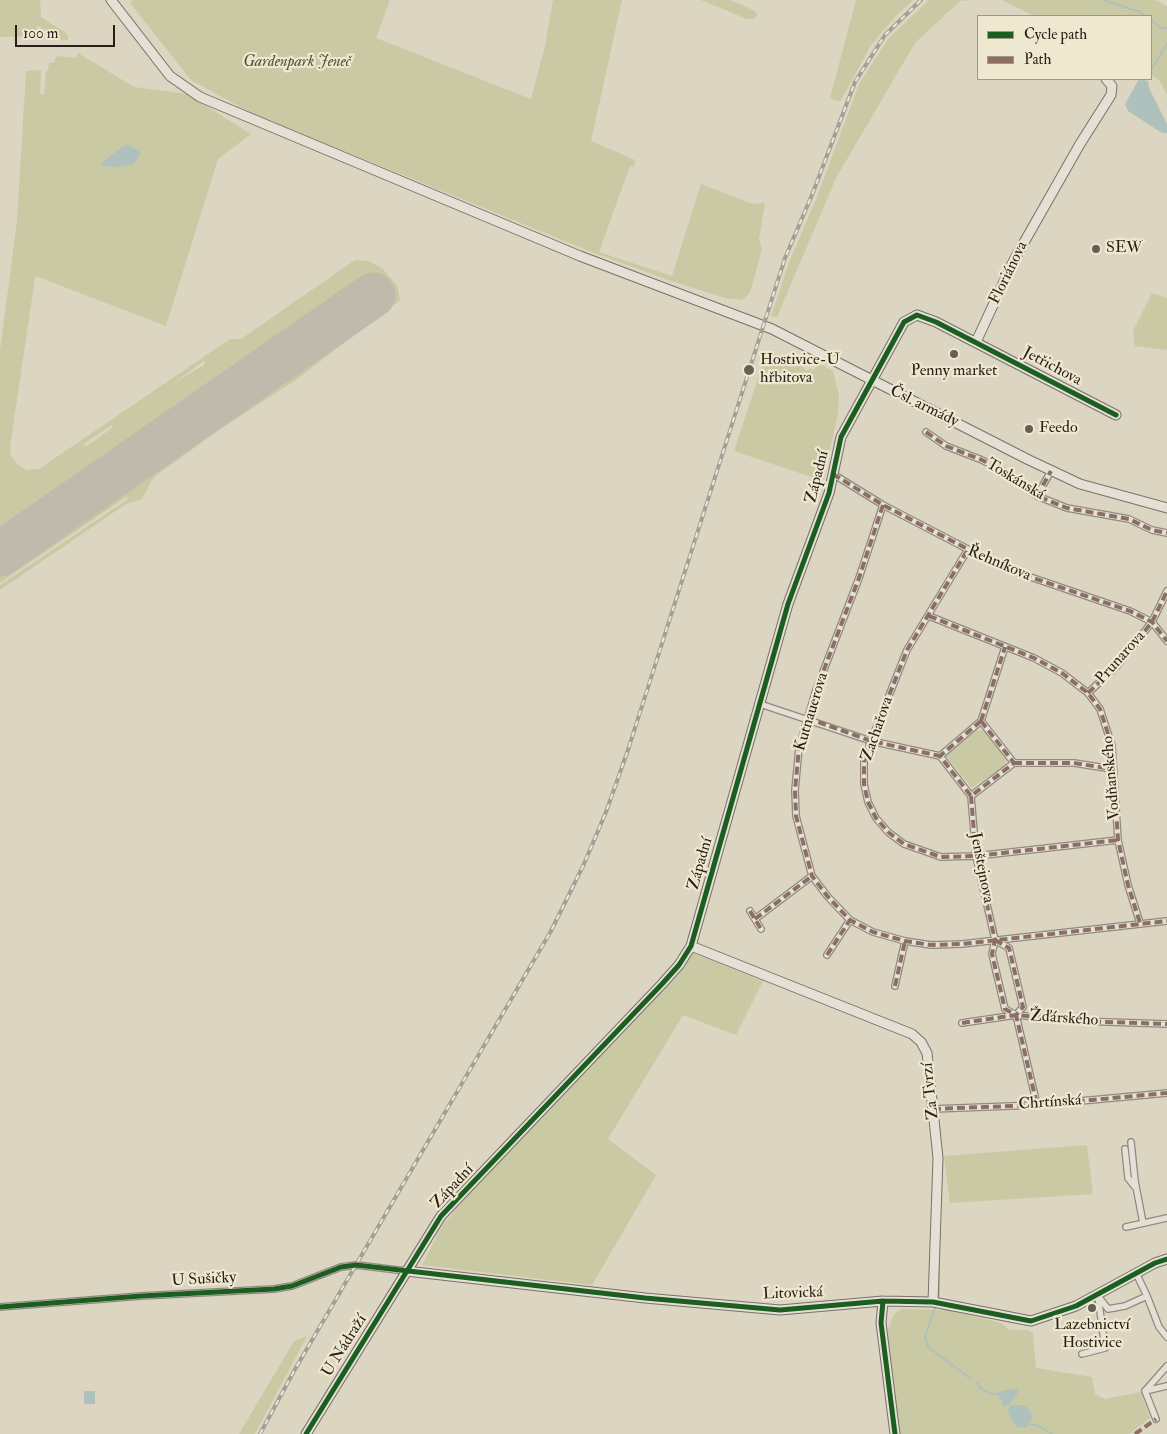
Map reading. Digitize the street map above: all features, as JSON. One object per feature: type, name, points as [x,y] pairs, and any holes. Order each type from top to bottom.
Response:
[{"type":"street","name":"Čsl. armády","points":[[110,0],[170,76],[200,97],[601,264],[772,329],[1051,471],[1100,492],[1167,508]]},
{"type":"street","name":"Floriánova","points":[[976,342],[1014,260],[1080,144],[1111,95],[1112,86],[1107,80]]},
{"type":"street","points":[[872,381],[904,322],[917,315],[976,342]]},
{"type":"street","name":"Jetřichova","points":[[976,342],[1116,415]]},
{"type":"street","name":"Západní","points":[[406,1271],[441,1216],[662,984],[679,965],[691,946],[788,604],[829,493],[840,437],[872,381]]},
{"type":"street","name":"Toskánská","points":[[926,432],[946,446],[982,460],[1003,472],[1037,496],[1067,508],[1129,519],[1152,530],[1167,533]]},
{"type":"street","points":[[1037,496],[1051,471]]},
{"type":"street","name":"Řehníkova","points":[[833,474],[882,505],[967,551],[1004,568],[1130,611],[1152,622],[1167,641]]},
{"type":"street","name":"Kutnauerova","points":[[882,505],[859,578],[807,718],[799,748],[795,790],[798,831],[812,876],[828,897],[850,920],[873,932],[905,941],[931,945],[995,940],[1167,921]]},
{"type":"street","name":"Zachařova","points":[[967,551],[907,650],[871,741],[864,762],[864,784],[868,802],[876,818],[888,832],[904,844],[934,855],[976,856],[1118,840]]},
{"type":"street","points":[[1152,622],[1167,591]]},
{"type":"street","name":"Vodňanského","points":[[928,616],[1034,658],[1062,673],[1088,693],[1100,708],[1107,724],[1112,746],[1112,770],[1118,840],[1128,885],[1140,923]]},
{"type":"street","name":"Prunarova","points":[[1088,693],[1117,666],[1152,622]]},
{"type":"street","points":[[940,756],[981,721],[1005,647]]},
{"type":"street","points":[[760,704],[807,718],[871,741],[940,756],[971,796],[1014,763],[1074,763],[1112,770]]},
{"type":"street","points":[[981,721],[1014,763]]},
{"type":"street","name":"Jenštejnova","points":[[971,796],[976,856],[995,940],[992,954],[1006,1009],[1016,1015],[1037,1105]]},
{"type":"street","points":[[755,919],[812,876]]},
{"type":"street","points":[[750,911],[761,928]]},
{"type":"street","points":[[827,955],[850,920]]},
{"type":"street","name":"Jenštejnova","points":[[995,940],[1009,948],[1023,1007],[1016,1015]]},
{"type":"street","points":[[895,986],[905,941]]},
{"type":"street","name":"Za Tvrzí","points":[[691,946],[912,1034],[921,1042],[926,1053],[938,1158],[934,1302]]},
{"type":"street","name":"Žďárského","points":[[962,1023],[1016,1015],[1167,1024]]},
{"type":"street","name":"Chrtínská","points":[[933,1108],[1037,1105],[1167,1093]]},
{"type":"street","points":[[1131,1142],[1136,1189],[1143,1223]]},
{"type":"street","points":[[1125,1149],[1128,1178],[1136,1189]]},
{"type":"street","points":[[1126,1227],[1167,1218]]},
{"type":"street","name":"Litovická","points":[[406,1271],[645,1298],[780,1310],[883,1301],[934,1302],[1031,1321],[1053,1315],[1098,1296],[1155,1263],[1167,1259]]},
{"type":"street","name":"U Sušičky","points":[[0,1307],[141,1296],[274,1289],[292,1286],[341,1267],[356,1265],[406,1271]]},
{"type":"street","name":"U Nádraží","points":[[306,1434],[406,1271]]},
{"type":"street","points":[[1137,1274],[1159,1326],[1167,1337]]},
{"type":"street","points":[[1098,1296],[1108,1309],[1126,1306],[1147,1296]]},
{"type":"street","points":[[1082,1354],[1105,1348],[1098,1296]]},
{"type":"street","points":[[883,1301],[881,1324],[895,1434]]},
{"type":"street","points":[[1145,1391],[1167,1366]]},
{"type":"street","points":[[1145,1391],[1167,1386]]},
{"type":"street","points":[[1145,1391],[1156,1418]]},
{"type":"green space","points":[[0,0],[40,0],[41,17],[66,33],[68,40],[63,41],[37,25],[35,37],[0,37]]},
{"type":"green space","name":"Gardenpark Jeneč","points":[[133,0],[390,0],[376,38],[531,99],[545,46],[553,0],[622,0],[591,141],[635,160],[634,167],[630,166],[599,252],[672,276],[701,184],[752,204],[765,203],[759,239],[762,249],[750,293],[742,300],[725,298],[671,281],[589,251],[251,113],[191,80],[130,3]]},
{"type":"green space","points":[[701,0],[730,0],[755,11],[757,15],[754,19],[747,19]]},
{"type":"green space","points":[[856,0],[913,0],[895,17],[871,45],[840,102],[830,98]]},
{"type":"green space","points":[[929,0],[971,0],[960,1],[915,43],[836,178],[777,317],[771,316],[790,260],[817,197],[859,84],[889,38]]},
{"type":"green space","points":[[1002,0],[1155,0],[1167,6],[1167,95],[1160,81],[1152,76],[1152,15],[1033,15]]},
{"type":"green space","points":[[78,53],[134,87],[187,94],[251,134],[218,159],[166,326],[38,277],[35,278],[10,447],[11,456],[18,465],[27,470],[39,469],[230,339],[241,339],[355,260],[368,261],[383,269],[397,286],[400,300],[296,380],[222,428],[154,477],[142,499],[126,504],[0,590],[0,585],[128,499],[126,497],[0,583],[0,350],[17,221],[26,71],[41,70],[40,94],[44,94],[46,71],[48,70],[49,63],[53,63],[57,56],[76,58]],"holes":[[[204,361],[204,365],[174,383]],[[113,424],[112,428],[87,446],[82,445]]]},
{"type":"green space","points":[[1152,293],[1167,298],[1167,350],[1135,346],[1133,331]]},
{"type":"green space","points":[[767,351],[804,364],[804,369],[807,371],[810,368],[814,370],[818,363],[833,371],[839,396],[838,414],[823,481],[734,451]]},
{"type":"green space","points":[[976,730],[984,731],[1004,756],[1006,762],[1004,766],[972,788],[945,755]]},
{"type":"green space","points":[[693,953],[763,981],[736,1035],[683,1015],[608,1139],[656,1175],[592,1285],[422,1265],[442,1226],[473,1189],[677,976]]},
{"type":"green space","points":[[1087,1145],[1093,1194],[950,1203],[944,1156]]},
{"type":"green space","points":[[902,1309],[950,1310],[1001,1323],[1010,1330],[1028,1330],[1033,1333],[1036,1368],[1092,1377],[1095,1394],[1105,1399],[1141,1392],[1150,1418],[1129,1434],[899,1434],[887,1331],[894,1314]]},
{"type":"green space","points":[[307,1336],[255,1434],[239,1434],[294,1341]]},
{"type":"shaded area","points":[[1138,80],[1148,81],[1149,88],[1167,124],[1167,133],[1162,133],[1128,111],[1125,104]]},
{"type":"shaded area","points":[[129,145],[141,153],[133,164],[117,167],[102,166],[103,162],[123,146]]},
{"type":"shaded area","points":[[1008,1389],[1018,1390],[1016,1397],[1006,1407],[1002,1405],[1002,1400],[996,1393]]},
{"type":"shaded area","points":[[84,1391],[95,1391],[95,1404],[84,1404]]},
{"type":"shaded area","points":[[1012,1405],[1026,1405],[1033,1416],[1026,1428],[1017,1427],[1013,1422],[1007,1410]]},
{"type":"waterway","points":[[1103,0],[1138,11],[1144,15]]},
{"type":"waterway","points":[[1152,21],[1161,28],[1167,28]]},
{"type":"waterway","points":[[1152,68],[1167,44]]},
{"type":"waterway","points":[[939,1257],[939,1296]]},
{"type":"waterway","points":[[935,1308],[925,1337],[928,1347],[971,1379]]},
{"type":"waterway","points":[[977,1383],[980,1388],[989,1393],[997,1394]]},
{"type":"waterway","points":[[1026,1424],[1037,1425],[1052,1434]]},
{"type":"runway","points":[[0,554],[373,295]]},
{"type":"railway","points":[[260,1434],[294,1371],[551,931],[584,864],[606,812],[628,750],[785,258],[812,195],[855,82],[885,35],[921,0]]},
{"type":"marked path","points":[[926,432],[946,446],[982,460],[1003,471],[1037,496],[1067,508],[1129,519],[1152,530],[1167,533]]},
{"type":"marked path","points":[[1037,496],[1051,471]]},
{"type":"marked path","points":[[833,474],[883,505],[1004,568],[1130,611],[1152,622],[1167,641]]},
{"type":"marked path","points":[[883,505],[859,578],[815,693],[799,748],[795,790],[796,816],[812,876],[828,897],[850,920],[873,932],[905,941],[931,945],[962,944],[1167,921]]},
{"type":"marked path","points":[[967,551],[907,650],[871,741],[864,762],[864,784],[868,802],[876,818],[888,832],[904,844],[941,857],[976,856],[1118,840]]},
{"type":"marked path","points":[[1088,693],[1117,666],[1152,622],[1167,591]]},
{"type":"marked path","points":[[929,616],[1034,658],[1062,673],[1088,693],[1100,709],[1112,746],[1118,840],[1128,885],[1140,923]]},
{"type":"marked path","points":[[981,721],[1005,647]]},
{"type":"marked path","points":[[807,718],[871,741],[940,756]]},
{"type":"marked path","points":[[981,721],[1014,763],[971,796],[940,756],[981,721]]},
{"type":"marked path","points":[[1014,763],[1074,763],[1112,769]]},
{"type":"marked path","points":[[971,796],[976,856],[995,940],[992,954],[1005,1009],[1016,1015],[1037,1105]]},
{"type":"marked path","points":[[755,919],[812,876]]},
{"type":"marked path","points":[[750,911],[761,929]]},
{"type":"marked path","points":[[827,955],[850,920]]},
{"type":"marked path","points":[[995,940],[1009,948],[1023,1007],[1016,1015]]},
{"type":"marked path","points":[[895,986],[905,941]]},
{"type":"marked path","points":[[962,1023],[1016,1015],[1079,1021],[1167,1024]]},
{"type":"marked path","points":[[933,1109],[1037,1105],[1167,1093]]},
{"type":"marked path","points":[[1135,1434],[1156,1419]]},
{"type":"cycle path","points":[[306,1434],[441,1216],[662,984],[679,965],[691,946],[788,604],[829,493],[841,437],[904,322],[917,315],[936,322],[1116,415]]},
{"type":"cycle path","points":[[0,1307],[141,1296],[274,1289],[292,1286],[341,1267],[356,1265],[645,1298],[780,1310],[883,1301],[933,1302],[1031,1321],[1076,1306],[1155,1263],[1167,1259]]},
{"type":"cycle path","points":[[883,1301],[881,1323],[895,1434]]},
{"type":"place","name":"SEW","points":[[1096,249]]},
{"type":"place","name":"Penny market","points":[[954,354]]},
{"type":"place","name":"Hostivice-U hřbitova","points":[[749,370]]},
{"type":"place","name":"Feedo","points":[[1029,429]]},
{"type":"place","name":"Lazebnictví Hostivice","points":[[1092,1308]]}]
